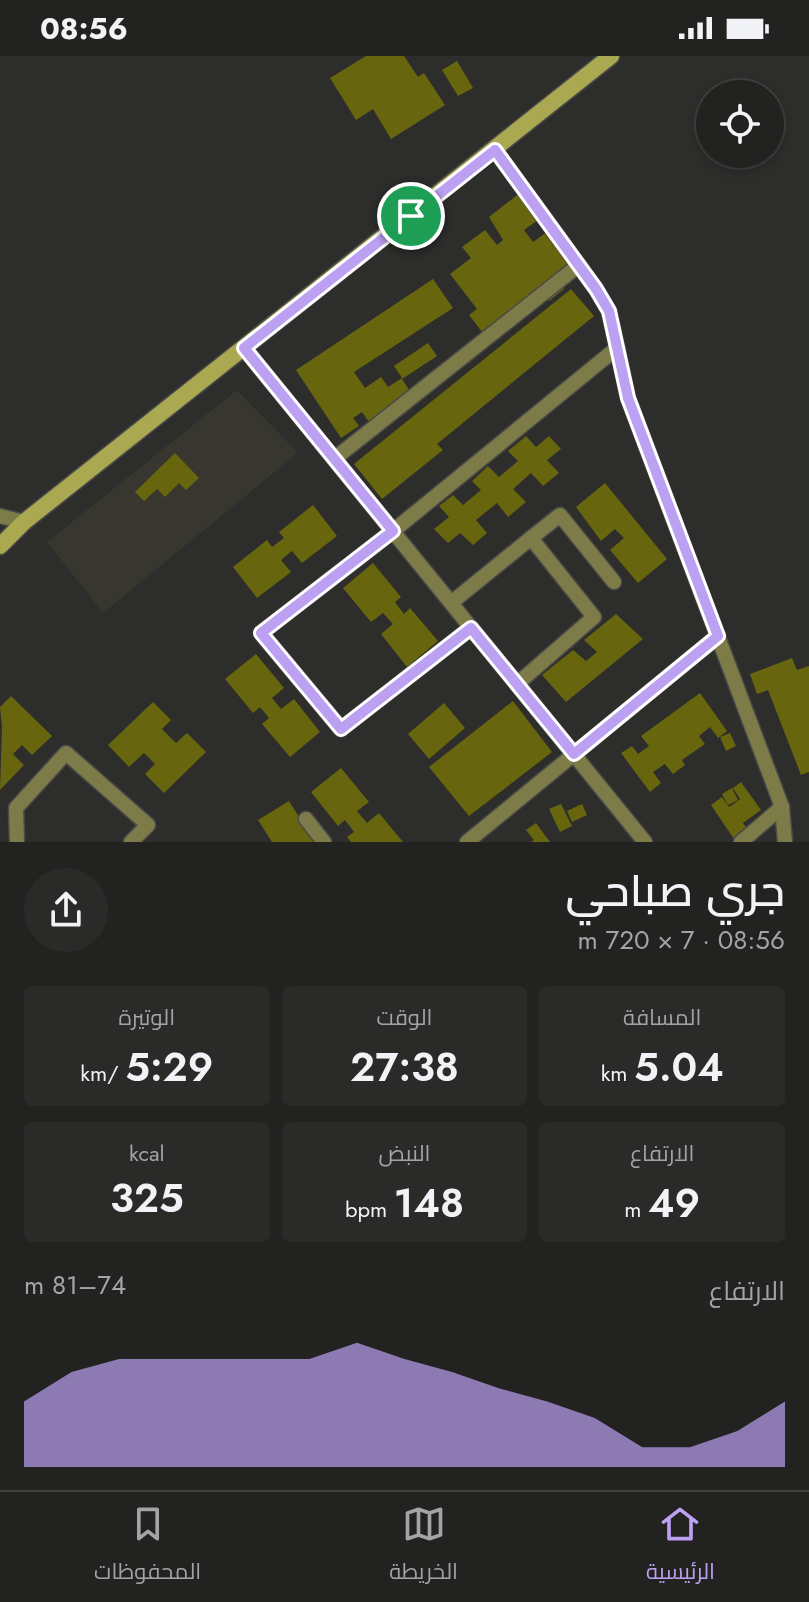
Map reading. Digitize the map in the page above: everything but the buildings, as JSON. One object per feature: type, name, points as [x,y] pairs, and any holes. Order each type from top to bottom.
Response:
[{"type":"main road","points":[[0,546],[24,522],[611,56]]},
{"type":"street","points":[[495,150],[609,311],[628,398],[782,807],[785,842]]},
{"type":"street","points":[[334,459],[579,265]]},
{"type":"street","points":[[244,348],[574,754],[638,839]]},
{"type":"street","points":[[471,628],[341,729],[261,633],[393,531],[617,348]]},
{"type":"street","points":[[451,603],[560,515],[614,582]]},
{"type":"street","points":[[0,516],[24,522]]},
{"type":"street","points":[[517,684],[594,617],[531,538]]},
{"type":"street","points":[[467,842],[718,636]]},
{"type":"street","points":[[17,842],[16,808],[66,753],[148,825],[131,842]]},
{"type":"street","points":[[741,842],[782,807]]},
{"type":"street","points":[[306,819],[324,842]]},
{"type":"shaded area","points":[[237,390],[298,453],[103,613],[47,542]]},
{"type":"route","points":[[495,150],[609,311],[628,398],[718,636],[574,754],[471,628],[341,729],[261,633],[393,531],[244,348],[411,216],[495,150]]}]
